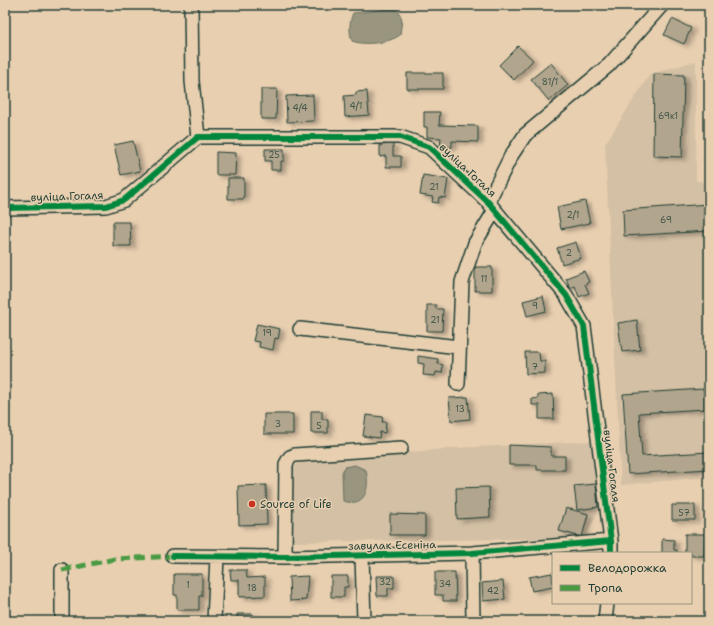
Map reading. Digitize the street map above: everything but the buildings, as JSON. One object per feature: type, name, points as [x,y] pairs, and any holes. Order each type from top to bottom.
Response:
[{"type":"street","points":[[191,5],[192,81],[198,137]]},
{"type":"street","points":[[458,384],[462,282],[475,243],[492,206],[510,156],[525,135],[609,65],[662,5]]},
{"type":"street","name":"вуліца Гогаля","points":[[5,208],[106,206],[124,200],[198,137],[400,138],[429,147],[492,206],[566,295],[584,326],[611,547]]},
{"type":"street","points":[[300,329],[459,347]]},
{"type":"street","points":[[285,557],[286,464],[290,458],[295,455],[401,448]]},
{"type":"street","name":"завулак Есеніна","points":[[173,556],[362,556],[611,547]]},
{"type":"street","points":[[472,553],[473,621]]},
{"type":"street","points":[[362,556],[364,621]]},
{"type":"street","points":[[214,621],[217,557]]},
{"type":"street","points":[[62,570],[62,621]]},
{"type":"street","points":[[604,621],[607,604]]},
{"type":"shaded area","points":[[390,9],[398,10],[402,19],[400,35],[396,38],[377,43],[357,43],[352,41],[350,27],[353,13]]},
{"type":"shaded area","points":[[696,61],[696,181],[709,182],[709,477],[621,485],[605,144],[650,74]]},
{"type":"shaded area","points":[[591,441],[598,510],[586,538],[290,542],[292,472],[294,465],[304,461],[456,448]]},
{"type":"shaded area","points":[[355,465],[366,470],[367,490],[365,495],[357,502],[343,501],[342,472],[345,467]]},
{"type":"marked path","points":[[62,570],[115,559],[173,556]]},
{"type":"cycle path","points":[[5,208],[106,206],[124,200],[198,137],[400,137],[429,147],[488,202],[566,295],[584,326],[611,541],[611,552]]},
{"type":"cycle path","points":[[173,556],[285,557],[472,553],[611,541]]},
{"type":"place","name":"Source of Life","points":[[252,504]]}]
